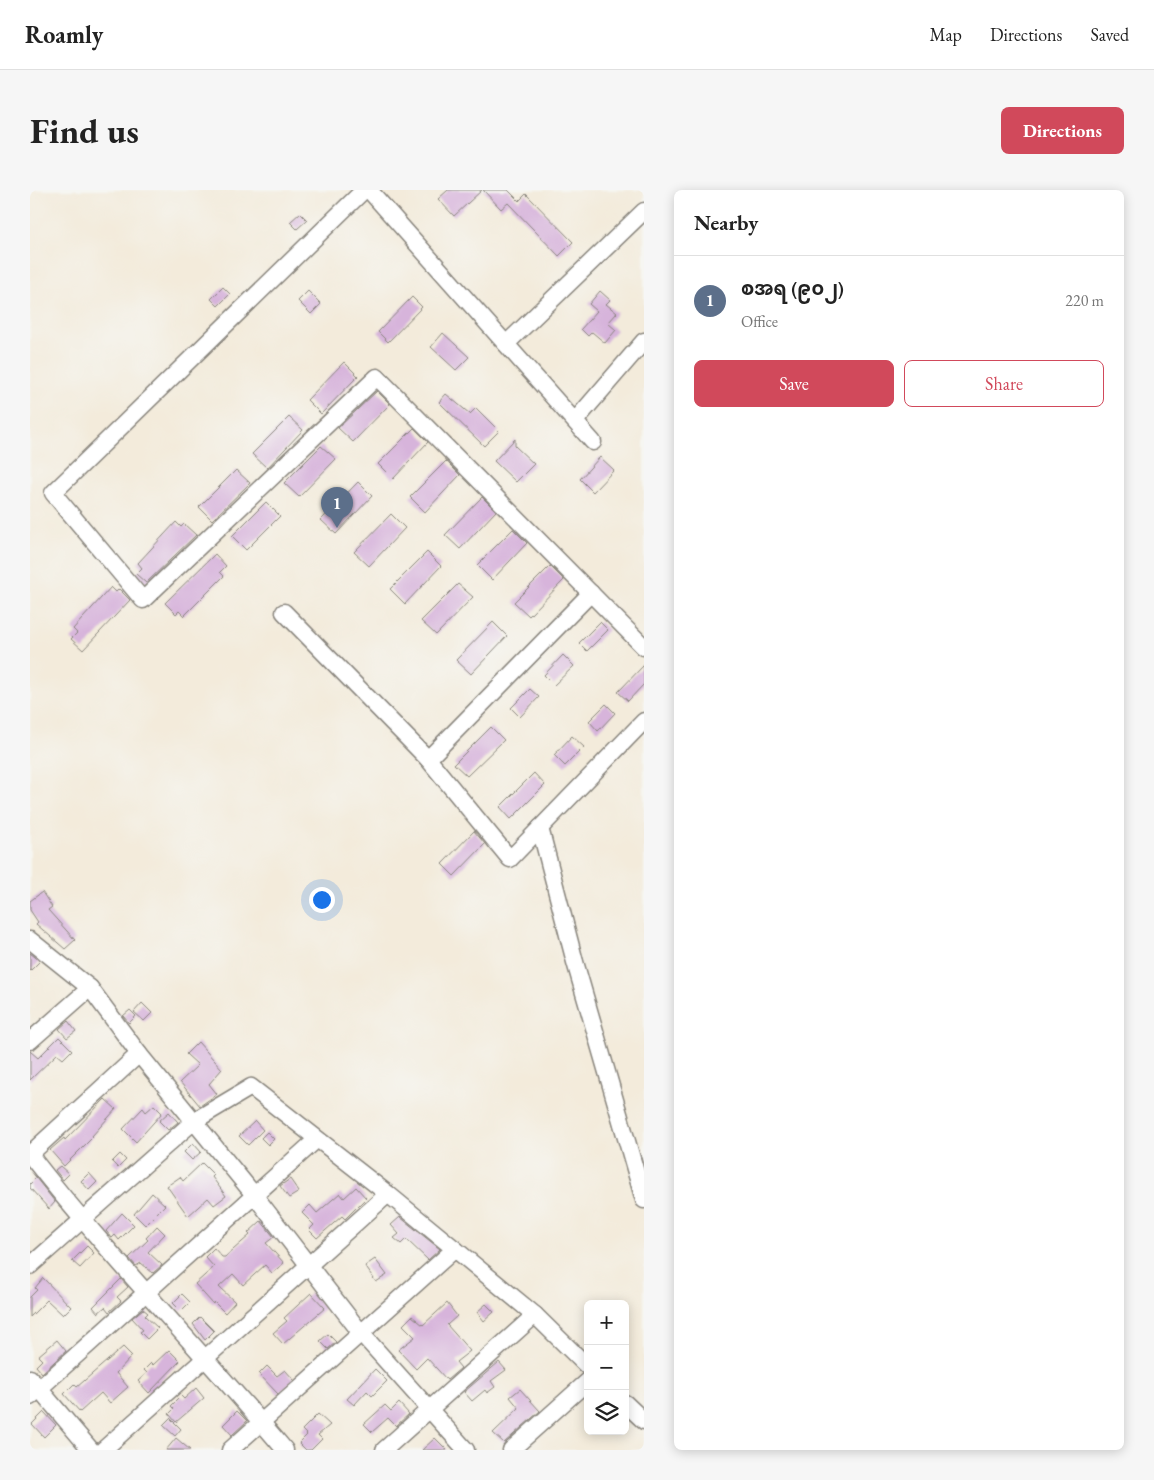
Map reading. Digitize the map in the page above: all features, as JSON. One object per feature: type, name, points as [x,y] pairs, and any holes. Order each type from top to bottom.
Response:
[{"type":"street","points":[[364,190],[53,493],[143,600],[377,377],[644,647]]},
{"type":"street","points":[[369,190],[593,442]]},
{"type":"street","points":[[506,344],[644,211]]},
{"type":"street","points":[[575,422],[644,341]]},
{"type":"street","points":[[428,759],[591,593]]},
{"type":"street","points":[[284,612],[428,759],[510,859],[644,721]]},
{"type":"street","points":[[540,828],[575,962],[644,1200]]},
{"type":"street","points":[[30,940],[90,988],[139,1054],[255,1196],[361,1333],[428,1410],[466,1450]]},
{"type":"street","points":[[30,1041],[90,988]]},
{"type":"street","points":[[139,1054],[30,1155],[81,1220],[206,1358],[285,1450]]},
{"type":"street","points":[[30,1266],[194,1121],[251,1087],[316,1140],[388,1194],[535,1314],[584,1363]]},
{"type":"street","points":[[91,1450],[33,1388],[146,1293],[316,1140]]},
{"type":"street","points":[[103,1450],[388,1194]]},
{"type":"street","points":[[230,1450],[454,1249]]},
{"type":"street","points":[[384,1450],[535,1314]]},
{"type":"street","points":[[511,1450],[584,1385]]},
{"type":"street","points":[[629,1407],[644,1421]]},
{"type":"building","points":[[448,190],[482,190],[454,216],[438,199]]},
{"type":"building","points":[[483,190],[508,190],[519,201],[526,194],[573,242],[559,256],[508,203],[501,209]]},
{"type":"building","points":[[300,213],[307,220],[297,229],[290,222]]},
{"type":"building","points":[[223,287],[230,294],[218,306],[211,299]]},
{"type":"building","points":[[308,291],[321,304],[311,314],[298,301]]},
{"type":"building","points":[[600,291],[610,300],[606,304],[617,313],[608,323],[616,330],[605,343],[592,332],[588,336],[581,329],[597,311],[589,304]]},
{"type":"building","points":[[412,297],[422,307],[388,342],[378,332]]},
{"type":"building","points":[[443,333],[469,357],[456,370],[431,347]]},
{"type":"building","points":[[344,362],[358,376],[321,414],[307,400]]},
{"type":"building","points":[[377,391],[390,404],[353,442],[338,428]]},
{"type":"building","points":[[446,394],[470,414],[476,408],[499,431],[484,446],[439,402]]},
{"type":"building","points":[[289,417],[303,430],[267,468],[252,454]]},
{"type":"building","points":[[414,428],[428,442],[393,479],[378,464]]},
{"type":"building","points":[[515,439],[515,446],[534,464],[516,482],[494,461]]},
{"type":"building","points":[[321,446],[336,459],[299,497],[284,483]]},
{"type":"building","points":[[600,457],[614,470],[593,492],[580,479]]},
{"type":"building","points":[[446,461],[460,475],[425,512],[410,497]]},
{"type":"building","points":[[236,470],[250,483],[212,520],[199,507]]},
{"type":"building","points":[[358,482],[372,496],[336,534],[321,520]]},
{"type":"building","points":[[482,497],[496,511],[460,549],[445,535]]},
{"type":"building","points":[[266,502],[280,516],[246,550],[232,536]]},
{"type":"building","points":[[391,514],[405,528],[369,566],[354,552]]},
{"type":"building","points":[[176,522],[181,527],[184,524],[196,535],[146,583],[136,574],[142,568],[138,563]]},
{"type":"building","points":[[513,529],[527,543],[492,580],[477,565]]},
{"type":"building","points":[[427,552],[441,566],[405,604],[390,589]]},
{"type":"building","points":[[215,554],[226,566],[220,572],[224,576],[184,616],[179,611],[176,614],[165,603]]},
{"type":"building","points":[[550,566],[564,580],[529,616],[514,602]]},
{"type":"building","points":[[458,584],[473,597],[436,635],[421,621]]},
{"type":"building","points":[[111,587],[116,592],[119,589],[130,600],[83,650],[71,639],[77,633],[73,629]]},
{"type":"building","points":[[493,622],[507,636],[471,674],[456,660]]},
{"type":"building","points":[[600,622],[608,630],[587,651],[579,643]]},
{"type":"building","points":[[563,655],[574,666],[554,685],[544,675]]},
{"type":"building","points":[[644,665],[644,684],[628,701],[618,692]]},
{"type":"building","points":[[530,689],[539,697],[520,717],[511,708]]},
{"type":"building","points":[[606,704],[615,713],[598,731],[589,721]]},
{"type":"building","points":[[491,727],[504,740],[467,776],[454,764]]},
{"type":"building","points":[[572,736],[584,747],[565,766],[554,755]]},
{"type":"building","points":[[534,773],[545,785],[511,819],[500,807]]},
{"type":"building","points":[[474,831],[485,844],[454,876],[442,864]]},
{"type":"building","points":[[42,892],[52,907],[48,910],[75,940],[65,949],[36,924],[38,922],[30,910],[30,901]]},
{"type":"building","points":[[30,953],[40,961],[30,971]]},
{"type":"building","points":[[142,1003],[152,1013],[144,1021],[134,1012]]},
{"type":"building","points":[[130,1010],[136,1016],[129,1023],[123,1016]]},
{"type":"building","points":[[68,1021],[76,1031],[67,1038],[59,1029]]},
{"type":"building","points":[[59,1037],[72,1050],[63,1059],[57,1054],[30,1080],[30,1051],[38,1058]]},
{"type":"building","points":[[198,1042],[222,1069],[209,1084],[217,1094],[200,1106],[180,1082],[198,1065],[186,1054]]},
{"type":"building","points":[[105,1099],[116,1109],[93,1137],[64,1166],[50,1150],[64,1138],[65,1140]]},
{"type":"building","points":[[154,1105],[162,1113],[136,1142],[123,1129],[143,1108],[146,1112]]},
{"type":"building","points":[[169,1112],[178,1122],[168,1130],[159,1121]]},
{"type":"building","points":[[255,1121],[263,1130],[248,1145],[239,1136]]},
{"type":"building","points":[[267,1132],[274,1139],[268,1145],[261,1138]]},
{"type":"building","points":[[193,1143],[201,1152],[192,1160],[184,1152]]},
{"type":"building","points":[[120,1154],[126,1160],[118,1168],[112,1162]]},
{"type":"building","points":[[202,1163],[214,1175],[212,1177],[226,1196],[214,1205],[208,1198],[188,1216],[167,1186],[180,1177],[183,1181]]},
{"type":"building","points":[[60,1166],[69,1174],[63,1180],[55,1170]]},
{"type":"building","points":[[89,1173],[97,1182],[89,1190],[81,1181]]},
{"type":"building","points":[[36,1178],[55,1202],[49,1209],[30,1188],[30,1184]]},
{"type":"building","points":[[290,1179],[299,1192],[289,1198],[280,1186]]},
{"type":"building","points":[[356,1187],[366,1198],[345,1219],[342,1216],[317,1238],[309,1230],[314,1225],[302,1213],[310,1205],[317,1213],[340,1193],[344,1198]]},
{"type":"building","points":[[152,1193],[165,1205],[145,1225],[134,1214]]},
{"type":"building","points":[[122,1213],[134,1225],[119,1240],[115,1235],[112,1238],[106,1231]]},
{"type":"building","points":[[400,1217],[440,1249],[428,1260],[406,1239],[401,1244],[394,1238],[399,1234],[391,1225]]},
{"type":"building","points":[[261,1221],[274,1237],[266,1243],[284,1263],[272,1273],[265,1265],[243,1285],[233,1274],[219,1287],[235,1302],[225,1313],[214,1302],[213,1304],[195,1284],[214,1267],[205,1257],[214,1248],[222,1257],[225,1257],[250,1235],[248,1233]]},
{"type":"building","points":[[157,1226],[165,1234],[148,1252],[162,1265],[153,1273],[141,1263],[136,1266],[129,1258],[148,1240],[146,1238]]},
{"type":"building","points":[[87,1246],[94,1253],[80,1268],[72,1261]]},
{"type":"building","points":[[375,1259],[387,1275],[376,1282],[365,1266]]},
{"type":"building","points":[[43,1278],[71,1307],[63,1315],[47,1300],[30,1317],[30,1297],[37,1290],[35,1288]]},
{"type":"building","points":[[121,1279],[128,1287],[117,1297],[121,1301],[109,1312],[105,1307],[98,1313],[93,1307]]},
{"type":"building","points":[[311,1293],[325,1308],[283,1344],[273,1333],[287,1321],[284,1318]]},
{"type":"building","points":[[182,1294],[190,1302],[181,1311],[173,1303]]},
{"type":"building","points":[[447,1303],[457,1316],[447,1325],[470,1351],[456,1362],[461,1368],[447,1380],[427,1358],[416,1369],[398,1350],[415,1337],[403,1325],[412,1316],[423,1325]]},
{"type":"building","points":[[486,1304],[494,1312],[484,1321],[477,1312]]},
{"type":"building","points":[[143,1309],[148,1313],[145,1316],[158,1328],[147,1339],[140,1332],[143,1330],[132,1318]]},
{"type":"building","points":[[200,1317],[214,1331],[205,1340],[193,1324]]},
{"type":"building","points":[[328,1334],[336,1342],[328,1349],[320,1341]]},
{"type":"building","points":[[57,1340],[66,1351],[42,1373],[36,1366],[42,1360],[38,1356]]},
{"type":"building","points":[[123,1347],[132,1356],[116,1373],[128,1387],[110,1403],[101,1393],[80,1412],[64,1394],[74,1384],[77,1387]]},
{"type":"building","points":[[169,1350],[180,1361],[149,1393],[138,1381],[147,1373],[144,1370],[151,1363],[153,1365]]},
{"type":"building","points":[[499,1362],[506,1370],[491,1381],[495,1387],[487,1393],[485,1390],[472,1401],[464,1392]]},
{"type":"building","points":[[267,1366],[277,1376],[285,1370],[294,1380],[278,1394],[259,1374]]},
{"type":"building","points":[[375,1369],[387,1381],[372,1396],[367,1391],[354,1405],[347,1399]]},
{"type":"building","points":[[196,1388],[204,1398],[176,1422],[169,1414],[174,1409],[171,1406],[181,1396],[184,1399]]},
{"type":"building","points":[[520,1389],[540,1411],[504,1443],[493,1433],[519,1408],[510,1397]]},
{"type":"building","points":[[399,1403],[409,1414],[396,1426],[388,1418],[372,1432],[364,1424],[385,1405],[391,1411]]},
{"type":"building","points":[[237,1411],[247,1421],[232,1435],[223,1425]]},
{"type":"building","points":[[44,1412],[56,1425],[44,1437],[32,1424]]},
{"type":"building","points":[[318,1414],[330,1425],[318,1435],[322,1439],[311,1450],[306,1450],[299,1443],[307,1435],[302,1430]]},
{"type":"building","points":[[170,1418],[181,1429],[175,1436],[163,1425]]},
{"type":"building","points":[[176,1438],[190,1450],[166,1450]]},
{"type":"building","points":[[435,1438],[447,1450],[422,1450]]},
{"type":"place","name":"စအရ (၉၀၂)","points":[[337,528]]}]
